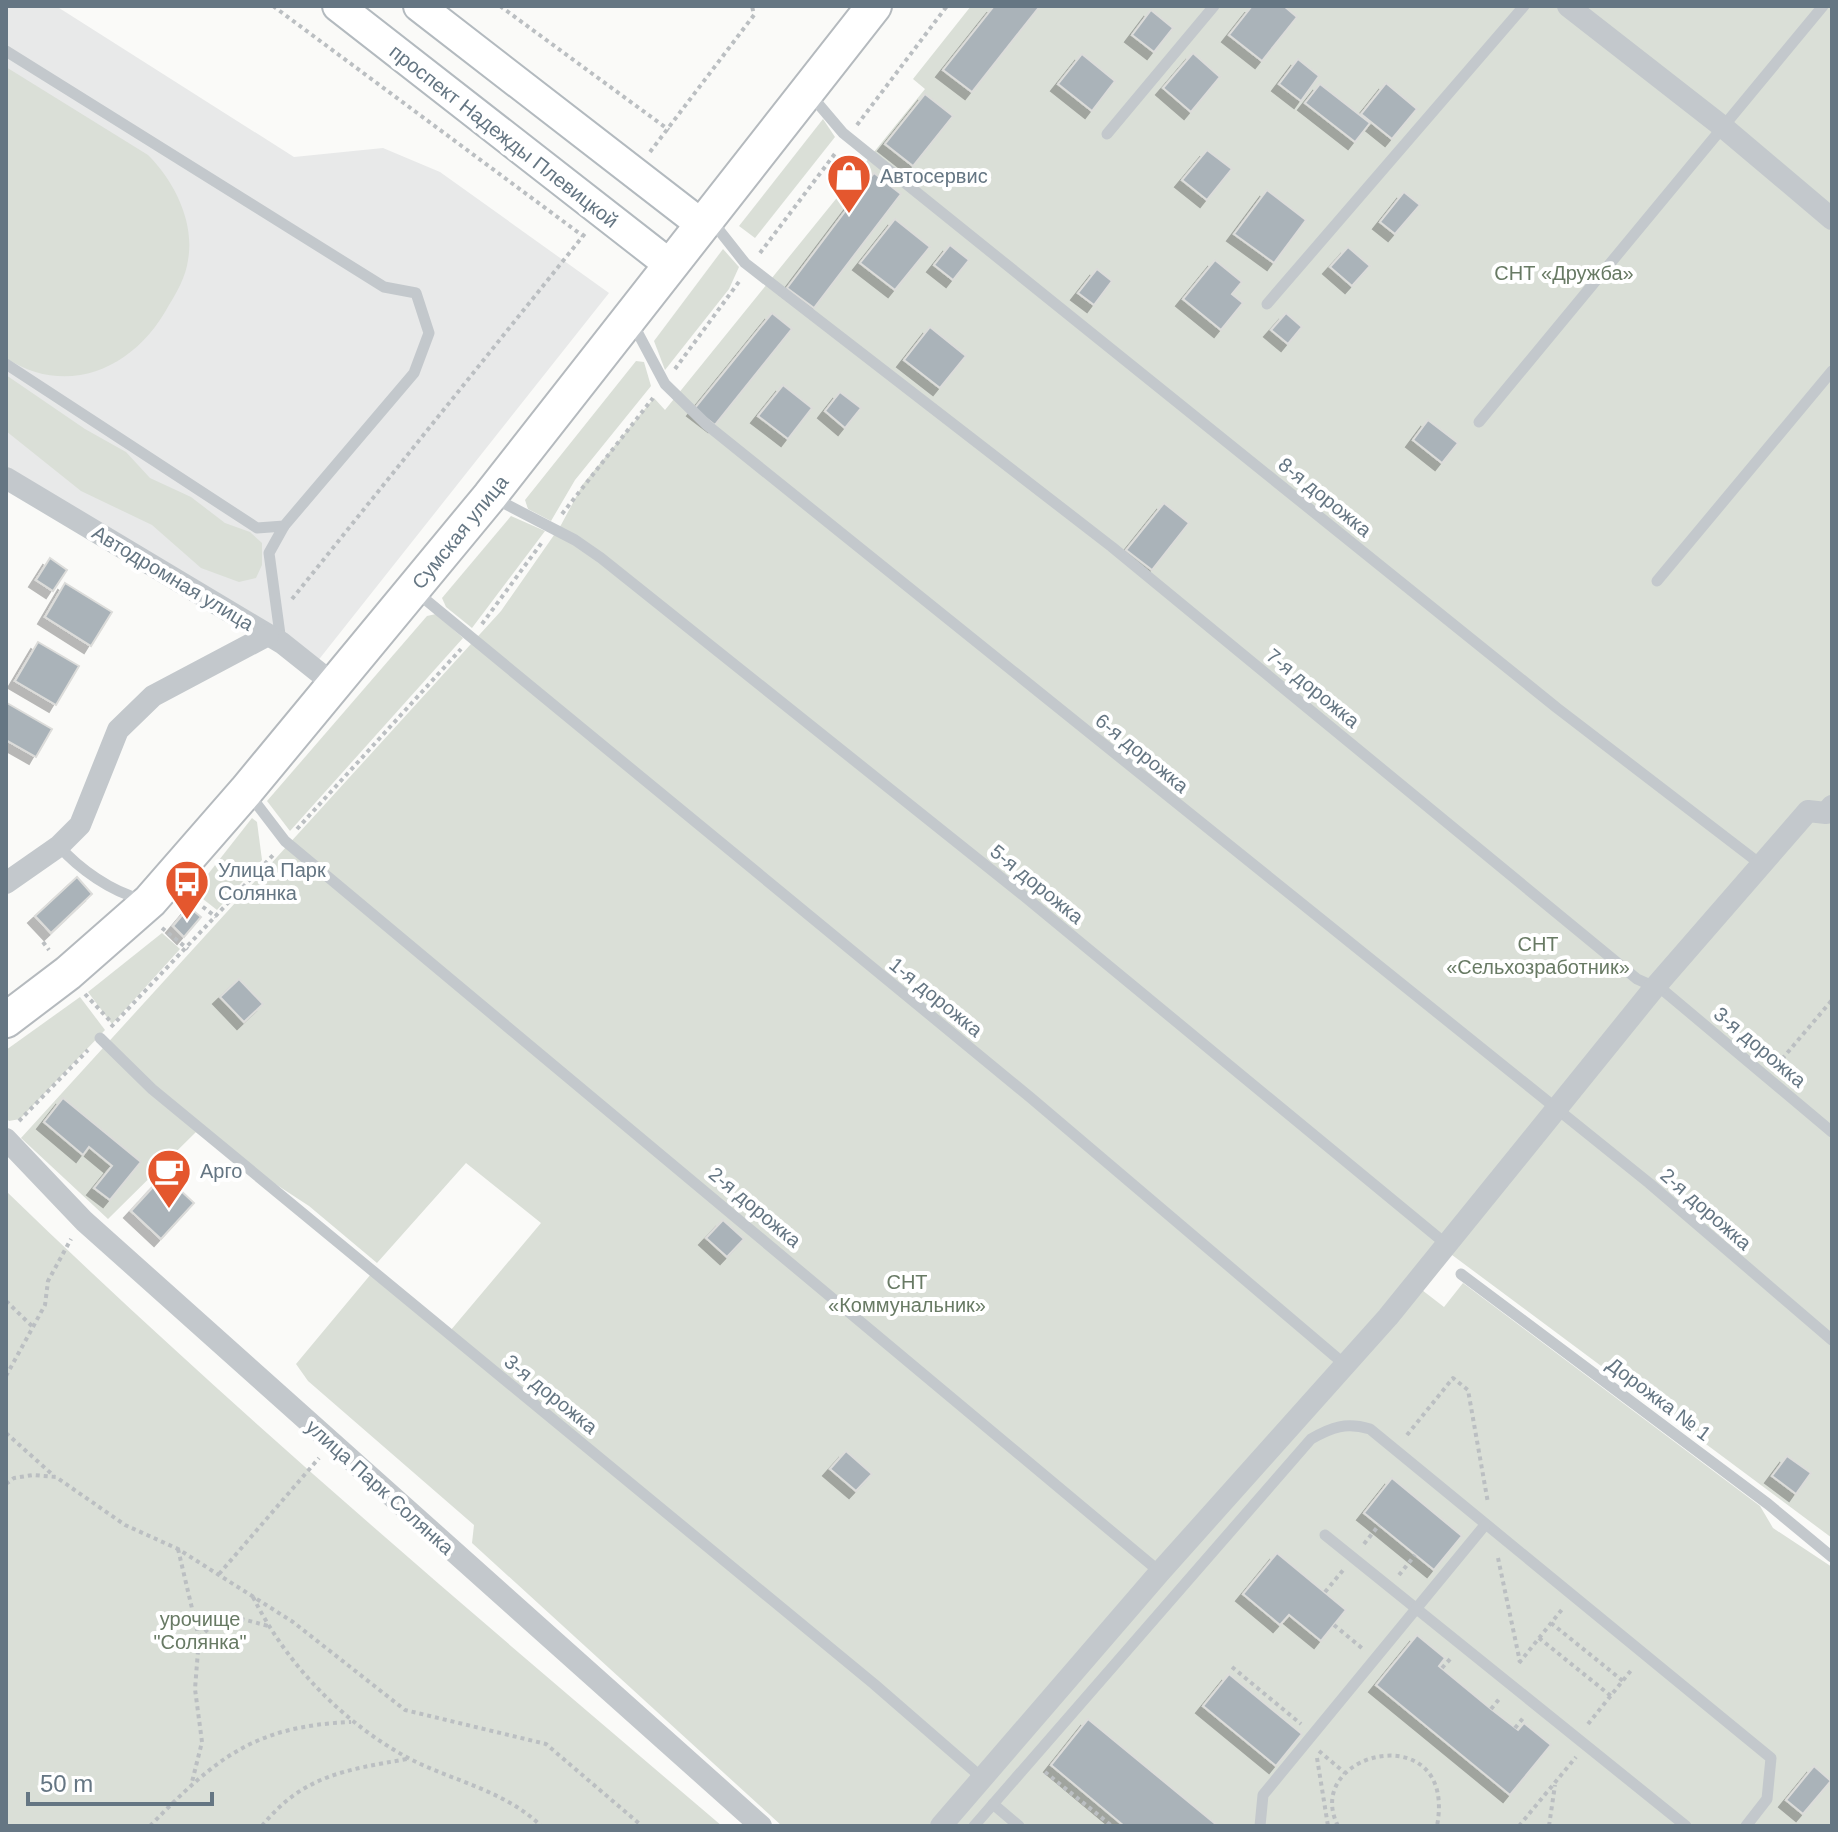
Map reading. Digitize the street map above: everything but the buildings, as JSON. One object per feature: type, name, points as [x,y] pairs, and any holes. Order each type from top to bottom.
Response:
[{"type":"main road","name":"проспект Надежды Плевицкой","points":[[338,6],[670,265]]},
{"type":"main road","points":[[419,6],[705,221]]},
{"type":"main road","name":"Сумская улица","points":[[6,1020],[68,973],[166,913],[246,791],[336,686],[490,496],[874,6]]},
{"type":"street","points":[[1568,6],[1723,127],[1832,219]]},
{"type":"street","name":"Автодромная улица","points":[[6,478],[276,632],[336,686]]},
{"type":"street","points":[[6,883],[59,846],[80,825],[118,730],[153,696],[276,632]]},
{"type":"street","points":[[941,1826],[1343,1363],[1388,1317],[1555,1108],[1659,989],[1759,863],[1808,811],[1830,812]]},
{"type":"street","name":"улица Парк Солянка","points":[[11,1132],[84,1221],[761,1826]]},
{"type":"lane","points":[[1107,134],[1214,6]]},
{"type":"lane","points":[[1267,304],[1524,6]]},
{"type":"lane","points":[[1479,422],[1823,6]]},
{"type":"lane","points":[[6,51],[384,287],[416,293],[429,333],[414,373],[284,526],[269,553],[276,632]]},
{"type":"lane","name":"8-я дорожка","points":[[807,91],[848,136],[1557,708],[1759,863]]},
{"type":"lane","name":"7-я дорожка","points":[[705,221],[750,267],[1124,557],[1637,979],[1659,989]]},
{"type":"lane","name":"6-я дорожка","points":[[630,318],[665,384],[707,425],[1555,1108]]},
{"type":"lane","points":[[6,364],[257,528],[284,526]]},
{"type":"lane","points":[[1657,581],[1832,371]]},
{"type":"lane","name":"5-я дорожка","points":[[490,496],[601,558],[1036,906],[1446,1244]]},
{"type":"lane","name":"1-я дорожка","points":[[414,590],[1031,1098],[1343,1363]]},
{"type":"lane","name":"2-я дорожка","points":[[246,791],[285,841],[1160,1572]]},
{"type":"lane","points":[[59,846],[71,860],[126,895],[166,913]]},
{"type":"lane","name":"3-я дорожка","points":[[1659,989],[1832,1132]]},
{"type":"lane","name":"3-я дорожка","points":[[100,1038],[152,1089],[874,1684],[981,1777]]},
{"type":"lane","name":"2-я дорожка","points":[[1555,1108],[1649,1183],[1832,1340]]},
{"type":"lane","name":"Дорожка № 1","points":[[1461,1274],[1768,1504],[1832,1557]]},
{"type":"lane","points":[[974,1826],[1311,1439],[1332,1426],[1354,1424],[1370,1429],[1771,1758],[1767,1799],[1746,1826]]},
{"type":"lane","points":[[1260,1826],[1263,1795],[1485,1525]]},
{"type":"lane","points":[[1325,1535],[1686,1826]]},
{"type":"lane","points":[[993,1804],[1019,1826]]},
{"type":"path","points":[[273,6],[583,236],[276,632]]},
{"type":"path","points":[[500,6],[669,130],[754,15],[752,6]]},
{"type":"path","points":[[11,1132],[216,917],[473,637],[947,6]]},
{"type":"path","points":[[166,913],[190,897],[216,917]]},
{"type":"path","points":[[1768,1076],[1832,1000]]},
{"type":"path","points":[[6,1376],[45,1305],[48,1281],[61,1252],[84,1221]]},
{"type":"path","points":[[6,1301],[34,1328]]},
{"type":"path","points":[[6,1433],[56,1477],[125,1525],[178,1549],[252,1595],[405,1710],[546,1744],[642,1826]]},
{"type":"path","points":[[219,1574],[331,1444]]},
{"type":"path","points":[[6,1484],[14,1478],[33,1475],[56,1477]]},
{"type":"path","points":[[178,1549],[199,1638],[195,1689],[202,1742],[192,1782]]},
{"type":"path","points":[[1390,1587],[1415,1555]]},
{"type":"path","points":[[252,1595],[287,1654],[351,1722],[410,1758],[507,1801],[541,1826]]},
{"type":"path","points":[[1505,1680],[1573,1596]]},
{"type":"path","points":[[199,1638],[216,1620],[237,1617],[268,1626]]},
{"type":"path","points":[[1551,1623],[1623,1681]]},
{"type":"path","points":[[1334,1625],[1375,1659]]},
{"type":"path","points":[[1539,1638],[1611,1696]]},
{"type":"path","points":[[1519,1826],[1556,1782],[1611,1696],[1644,1655]]},
{"type":"path","points":[[150,1826],[192,1782],[244,1744],[306,1724],[351,1722]]},
{"type":"path","points":[[1316,1749],[1345,1773]]},
{"type":"path","points":[[1338,1826],[1334,1796],[1345,1773],[1366,1757],[1392,1753],[1415,1761],[1435,1781],[1441,1806],[1437,1826]]},
{"type":"path","points":[[262,1826],[283,1799],[339,1771],[410,1758]]},
{"type":"path","points":[[1031,1760],[1112,1826]]},
{"type":"path","points":[[1549,1826],[1556,1782]]},
{"type":"shaded area","points":[[6,6],[56,6],[294,157],[383,148],[440,172],[609,293],[309,672],[6,478]]},
{"type":"green space","points":[[971,6],[1832,6],[1832,1538],[1440,1246],[937,1826],[782,1826],[472,1543],[474,1525],[308,1381],[296,1364],[371,1274],[445,1337],[541,1223],[466,1163],[377,1263],[309,1206],[196,1132],[108,1219],[21,1138],[501,611],[561,525],[583,484],[654,398],[665,410],[925,89],[913,79]]},
{"type":"green space","points":[[6,67],[148,155],[174,190],[185,217],[188,260],[175,295],[155,327],[120,360],[77,376],[53,376],[30,370],[6,358]]},
{"type":"green space","points":[[823,119],[835,137],[755,238],[739,226]]},
{"type":"green space","points":[[723,249],[739,267],[729,289],[665,370],[654,341]]},
{"type":"green space","points":[[636,361],[644,362],[651,386],[575,480],[551,521],[528,509],[525,500]]},
{"type":"green space","points":[[6,375],[85,429],[126,452],[150,478],[191,497],[225,523],[250,532],[262,543],[262,565],[256,578],[239,582],[201,568],[152,525],[81,491],[6,431]]},
{"type":"green space","points":[[511,516],[545,531],[472,628],[446,607],[442,598]]},
{"type":"green space","points":[[436,614],[463,638],[290,831],[267,801],[427,616]]},
{"type":"green space","points":[[252,818],[257,822],[262,860],[217,910],[194,892]]},
{"type":"green space","points":[[162,933],[180,949],[112,1024],[88,992]]},
{"type":"green space","points":[[80,997],[105,1030],[20,1119],[9,1121],[6,1118],[6,1050]]},
{"type":"green space","name":"урочище \"Солянка\"","points":[[6,1191],[269,1435],[722,1826],[6,1826]]},
{"type":"green space","points":[[1463,1283],[1760,1506],[1773,1528],[1832,1567],[1832,1826],[949,1826],[1422,1290],[1444,1307]]},
{"type":"place","name":"Автосервис","points":[[849,215]]},
{"type":"place","name":"Улица Парк Солянка","points":[[187,921]]},
{"type":"place","name":"Арго","points":[[169,1210]]},
{"type":"park label","name":"СНТ «Дружба»","points":[[1564,273]]},
{"type":"park label","name":"СНТ «Сельхозработник»","points":[[1538,956]]},
{"type":"park label","name":"СНТ «Коммунальник»","points":[[907,1294]]}]
